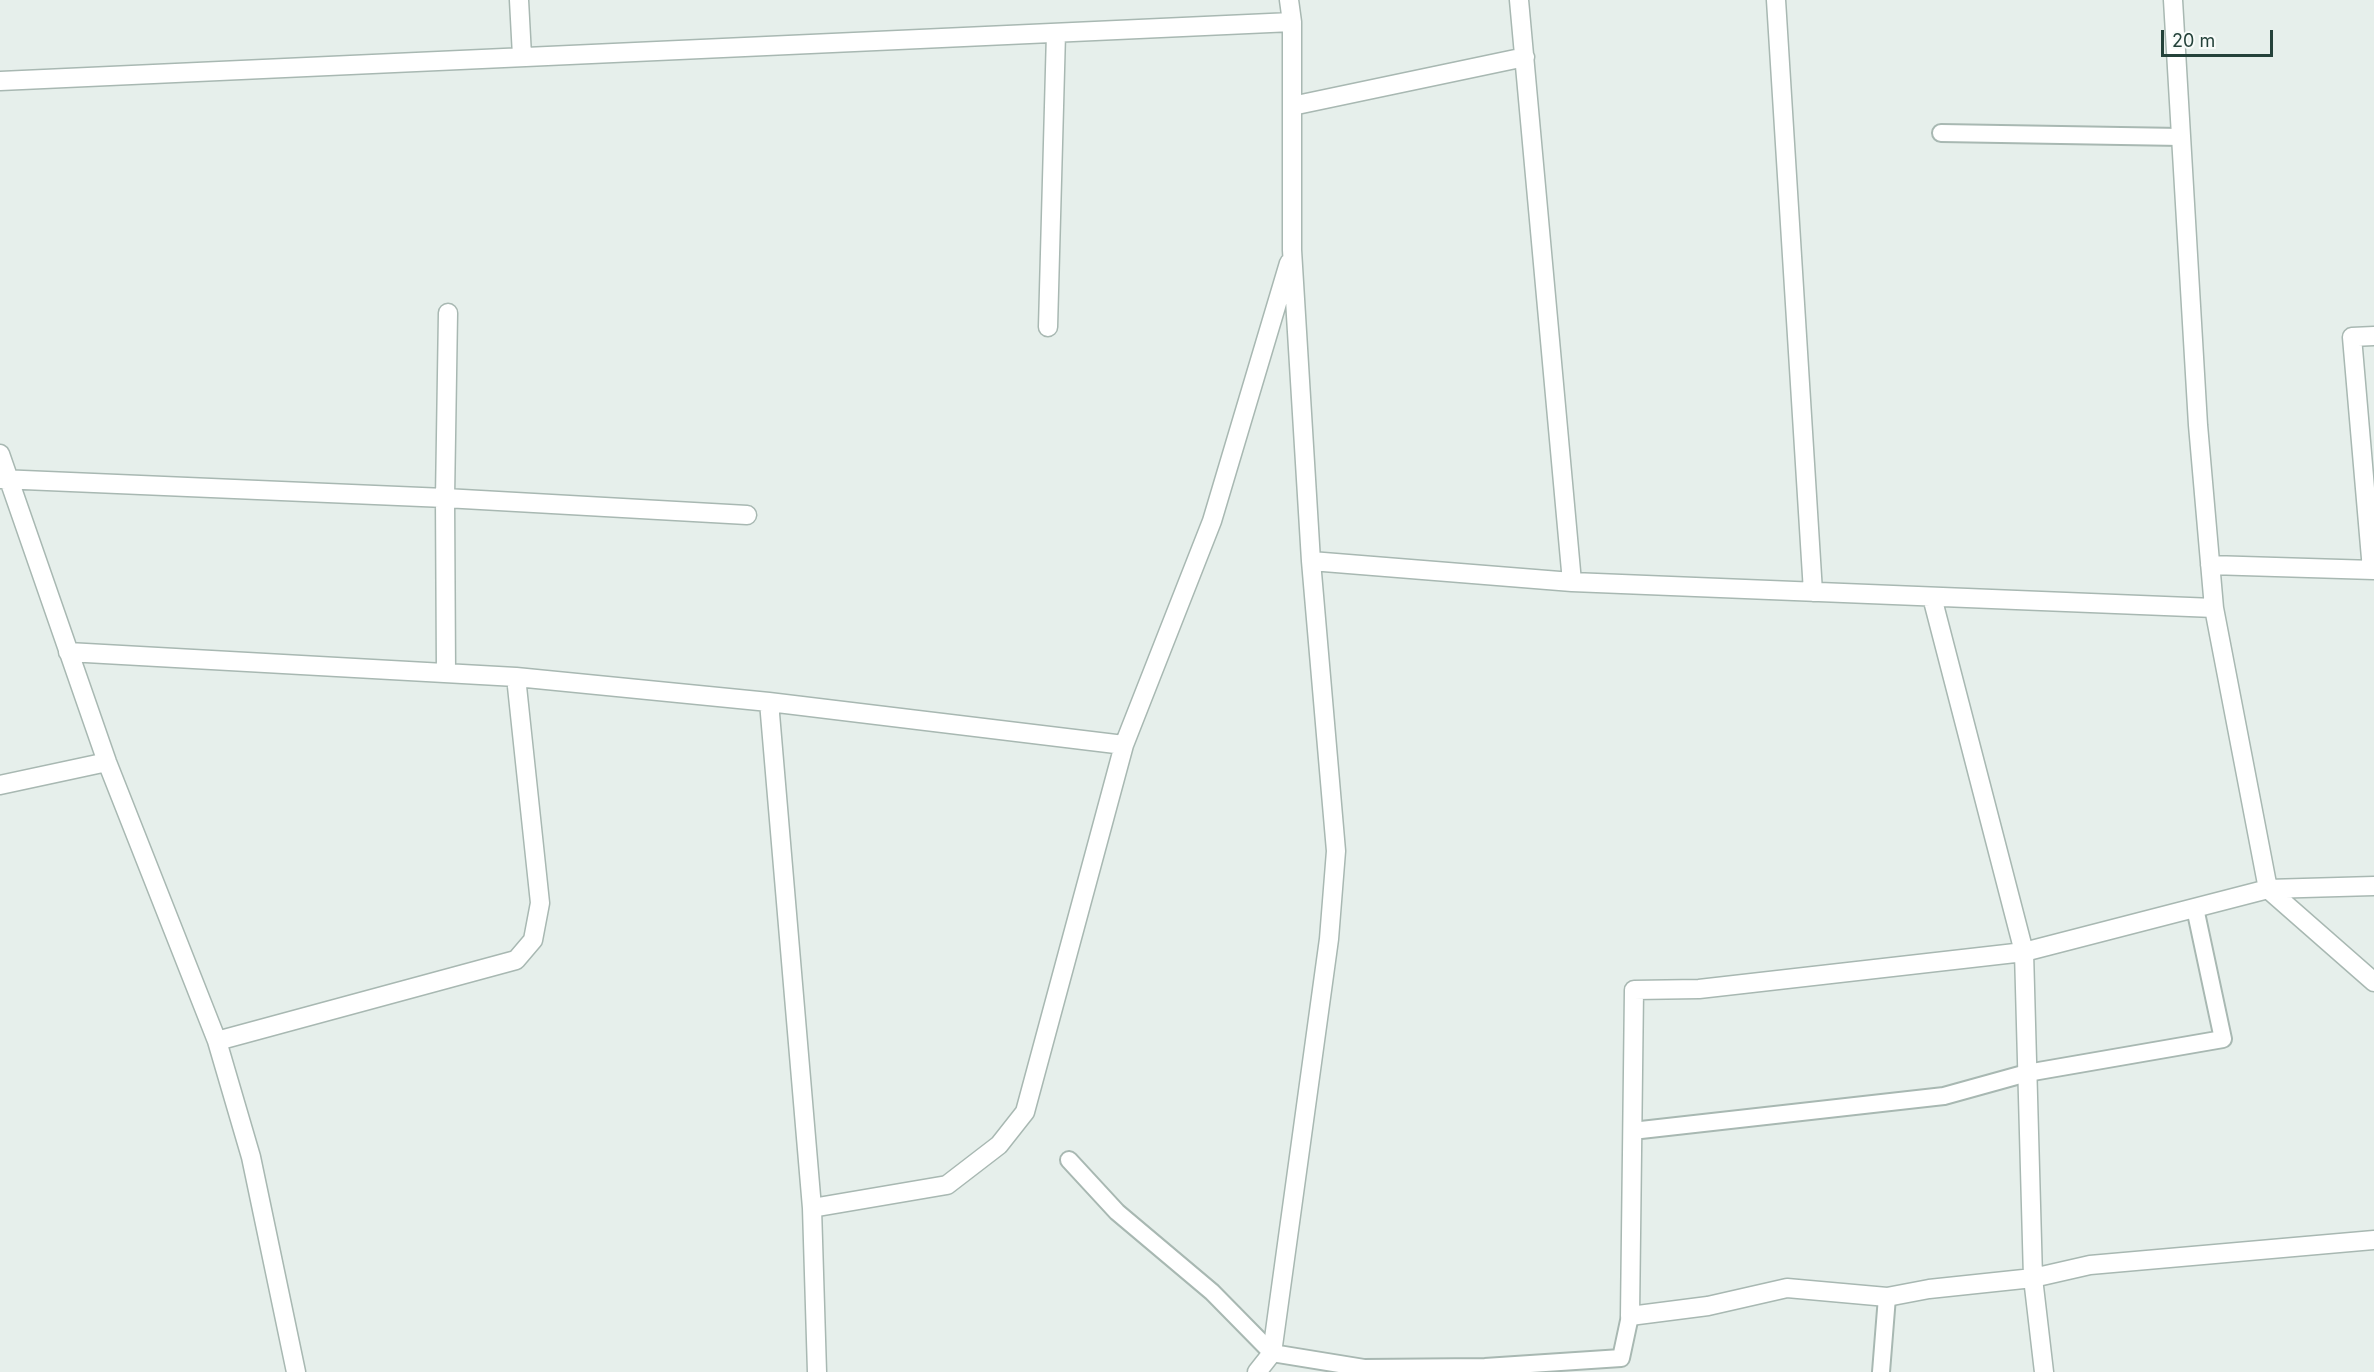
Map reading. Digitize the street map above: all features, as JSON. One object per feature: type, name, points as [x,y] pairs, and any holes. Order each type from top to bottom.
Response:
[{"type":"street","points":[[519,0],[522,56]]},
{"type":"street","points":[[1257,1372],[1272,1353],[1329,939],[1336,851],[1311,561],[1292,250],[1292,22],[1289,0]]},
{"type":"street","points":[[1519,0],[1572,582]]},
{"type":"street","points":[[1776,0],[1813,592]]},
{"type":"street","points":[[2173,0],[2198,425],[2214,608],[2268,889],[2374,982]]},
{"type":"street","points":[[0,81],[1292,22]]},
{"type":"street","points":[[1048,327],[1056,33]]},
{"type":"street","points":[[1292,106],[1525,57]]},
{"type":"street","points":[[812,1208],[947,1185],[999,1145],[1025,1112],[1124,745],[1212,521],[1292,250]]},
{"type":"street","points":[[446,672],[445,498],[448,313]]},
{"type":"street","points":[[2210,564],[2373,570],[2352,337],[2374,336]]},
{"type":"street","points":[[0,454],[4,478],[106,762],[217,1041],[251,1157],[296,1372]]},
{"type":"street","points":[[4,478],[747,514]]},
{"type":"street","points":[[1311,561],[1572,582],[2214,608]]},
{"type":"street","points":[[1932,597],[2024,952],[2033,1278],[2044,1372]]},
{"type":"street","points":[[68,652],[516,676],[770,702],[1124,745]]},
{"type":"street","points":[[217,1041],[516,960],[533,940],[540,903],[516,676]]},
{"type":"street","points":[[770,702],[812,1208],[817,1372]]},
{"type":"street","points":[[0,785],[106,762]]},
{"type":"street","points":[[2374,886],[2268,889],[2024,952],[1699,989],[1634,990],[1630,1316],[1708,1306],[1787,1288],[1887,1297],[1929,1289],[2033,1278],[2090,1266],[2374,1240]]},
{"type":"lane","points":[[1941,133],[2181,137]]},
{"type":"lane","points":[[1632,1131],[1944,1096],[2027,1073],[2223,1039],[2195,908]]},
{"type":"lane","points":[[1069,1160],[1118,1212],[1212,1292],[1272,1353],[1324,1367],[1364,1368],[1474,1368],[1621,1358],[1630,1316]]},
{"type":"lane","points":[[1881,1372],[1887,1297]]}]
